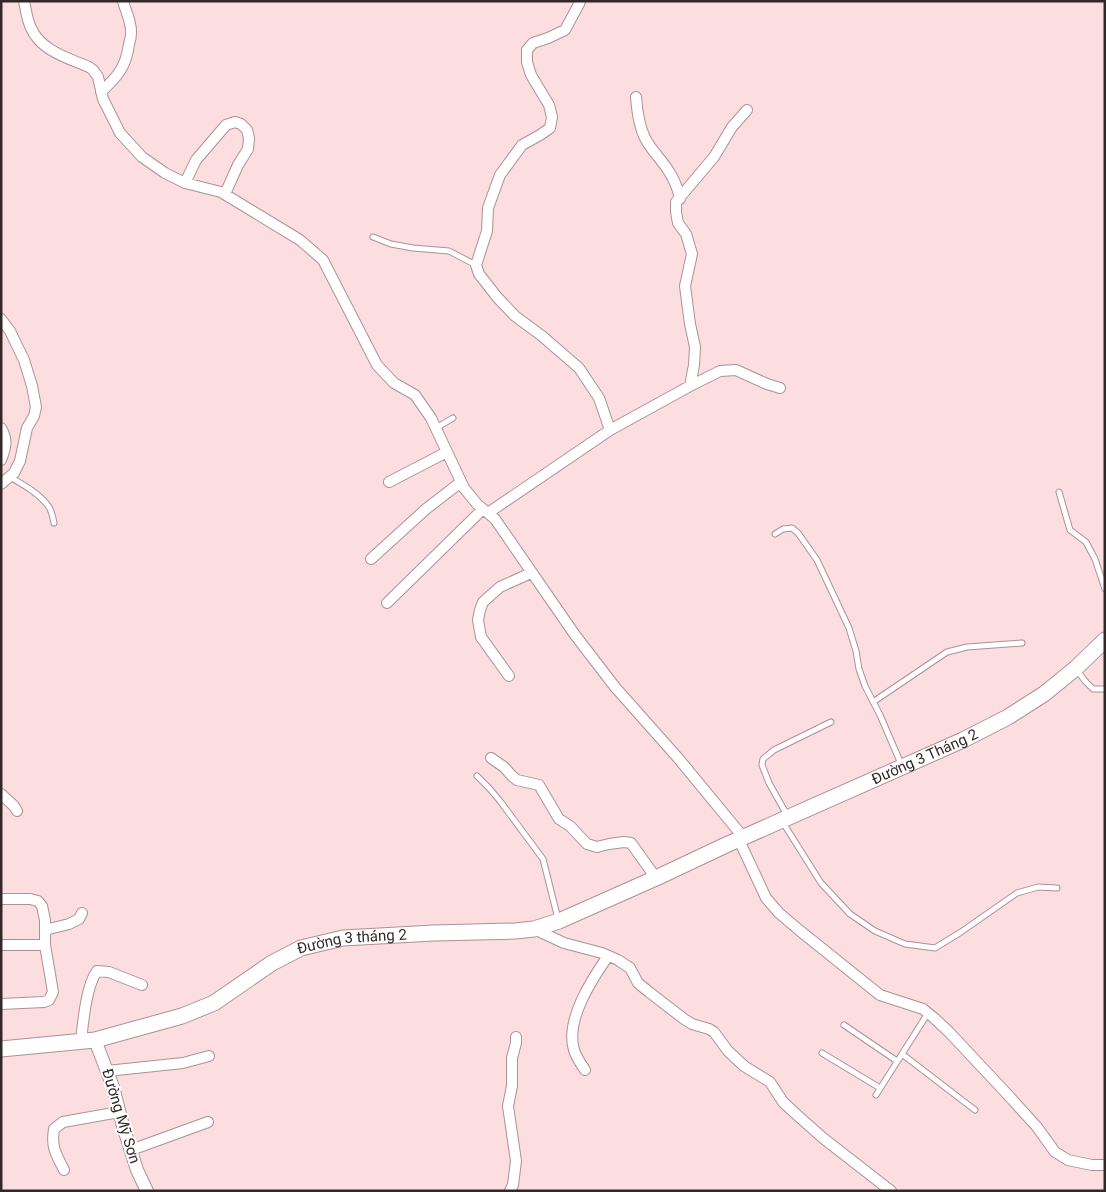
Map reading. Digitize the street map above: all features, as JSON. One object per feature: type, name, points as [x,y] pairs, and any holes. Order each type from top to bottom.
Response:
[{"type":"main road","name":"Đường 3 Tháng 2","points":[[709,854],[963,740],[1008,717],[1044,694],[1076,668],[1105,640]]},
{"type":"main road","name":"Đường 3 tháng 2","points":[[1,1049],[88,1041],[182,1016],[214,1003],[272,963],[301,948],[343,938],[434,932],[534,929],[558,922],[709,854]]},
{"type":"street","points":[[24,1],[31,30],[44,46],[93,70],[98,77],[102,99],[120,133],[142,157],[165,173],[185,182],[225,194],[300,240],[323,260],[377,365],[394,383],[415,395],[431,418],[464,488],[477,504],[495,519],[575,635],[615,687],[678,758],[736,841],[766,898],[779,913],[880,995],[923,1009],[928,1013],[949,1032],[1008,1094],[1037,1127],[1055,1152],[1068,1160],[1105,1165]]},
{"type":"street","points":[[102,92],[124,66],[128,52],[131,35],[130,24],[123,1]]},
{"type":"street","points":[[580,1],[565,30],[533,43],[528,50],[531,75],[549,105],[552,117],[550,128],[522,145],[500,175],[488,208],[487,231],[476,265],[479,274],[515,316],[542,336],[579,368],[599,398],[610,430]]},
{"type":"street","points":[[636,97],[637,111],[645,138],[655,154],[669,170],[677,186],[680,198]]},
{"type":"street","points":[[690,386],[694,365],[694,347],[685,286],[692,254],[686,234],[678,223],[676,202],[714,157],[732,127],[748,110]]},
{"type":"street","points":[[185,182],[196,160],[226,125],[234,122],[241,124],[247,130],[249,138],[248,149],[238,165],[225,194]]},
{"type":"street","points":[[1,319],[10,331],[24,360],[36,407],[34,416],[27,428],[20,461],[14,473],[1,484]]},
{"type":"street","points":[[387,603],[486,511],[610,430],[690,386],[720,371],[736,370],[766,384],[780,388]]},
{"type":"street","points":[[1,428],[6,436],[6,443],[1,460]]},
{"type":"street","points":[[389,482],[447,452]]},
{"type":"street","points":[[371,559],[426,509],[461,482]]},
{"type":"street","points":[[509,676],[481,637],[478,620],[480,610],[483,602],[500,588],[531,573]]},
{"type":"street","points":[[491,758],[504,767],[517,780],[539,785],[559,819],[570,826],[587,844],[597,847],[624,842],[631,843],[656,878]]},
{"type":"street","points":[[1,794],[17,811]]},
{"type":"street","points":[[1,899],[38,900],[42,906],[45,920],[45,945],[53,992],[49,1000],[44,1002],[1,1004]]},
{"type":"street","points":[[45,930],[79,920],[82,913]]},
{"type":"street","points":[[534,929],[564,943],[602,953],[630,968],[638,983],[677,1015],[692,1024],[709,1029],[744,1066],[770,1082],[783,1102],[796,1115],[891,1191]]},
{"type":"street","points":[[1,945],[45,945]]},
{"type":"street","points":[[585,1070],[574,1050],[572,1033],[574,1020],[594,977],[608,956]]},
{"type":"street","points":[[88,1041],[84,1010],[92,977],[96,971],[108,972],[142,985]]},
{"type":"street","points":[[510,1191],[513,1185],[516,1160],[508,1106],[512,1086],[512,1058],[516,1037]]},
{"type":"street","name":"Đường Mỹ Sơn","points":[[88,1041],[108,1071],[114,1087],[123,1126],[138,1170],[148,1191]]},
{"type":"street","points":[[108,1071],[184,1063],[209,1056]]},
{"type":"street","points":[[64,1170],[52,1140],[54,1129],[63,1122],[119,1112]]},
{"type":"street","points":[[131,1150],[208,1122]]},
{"type":"lane","points":[[373,237],[392,244],[413,248],[449,250],[476,265]]},
{"type":"lane","points":[[436,428],[453,418]]},
{"type":"lane","points":[[10,476],[23,484],[50,508],[54,523]]},
{"type":"lane","points":[[1059,492],[1070,530],[1086,542],[1095,559],[1105,590]]},
{"type":"lane","points":[[775,534],[783,529],[792,528],[798,532],[817,560],[849,628],[865,686],[880,715],[902,767]]},
{"type":"lane","points":[[873,702],[948,652],[967,647],[1022,643]]},
{"type":"lane","points":[[1076,668],[1085,681],[1093,688],[1105,689]]},
{"type":"lane","points":[[831,722],[774,750],[764,758],[762,765],[785,819],[820,882],[850,914],[875,931],[905,944],[935,948],[1017,893],[1038,888],[1056,888]]},
{"type":"lane","points":[[476,776],[500,801],[543,859],[558,922]]},
{"type":"lane","points":[[876,1094],[928,1013]]},
{"type":"lane","points":[[844,1025],[897,1061]]},
{"type":"lane","points":[[822,1053],[880,1088]]},
{"type":"lane","points":[[902,1054],[975,1110]]}]
